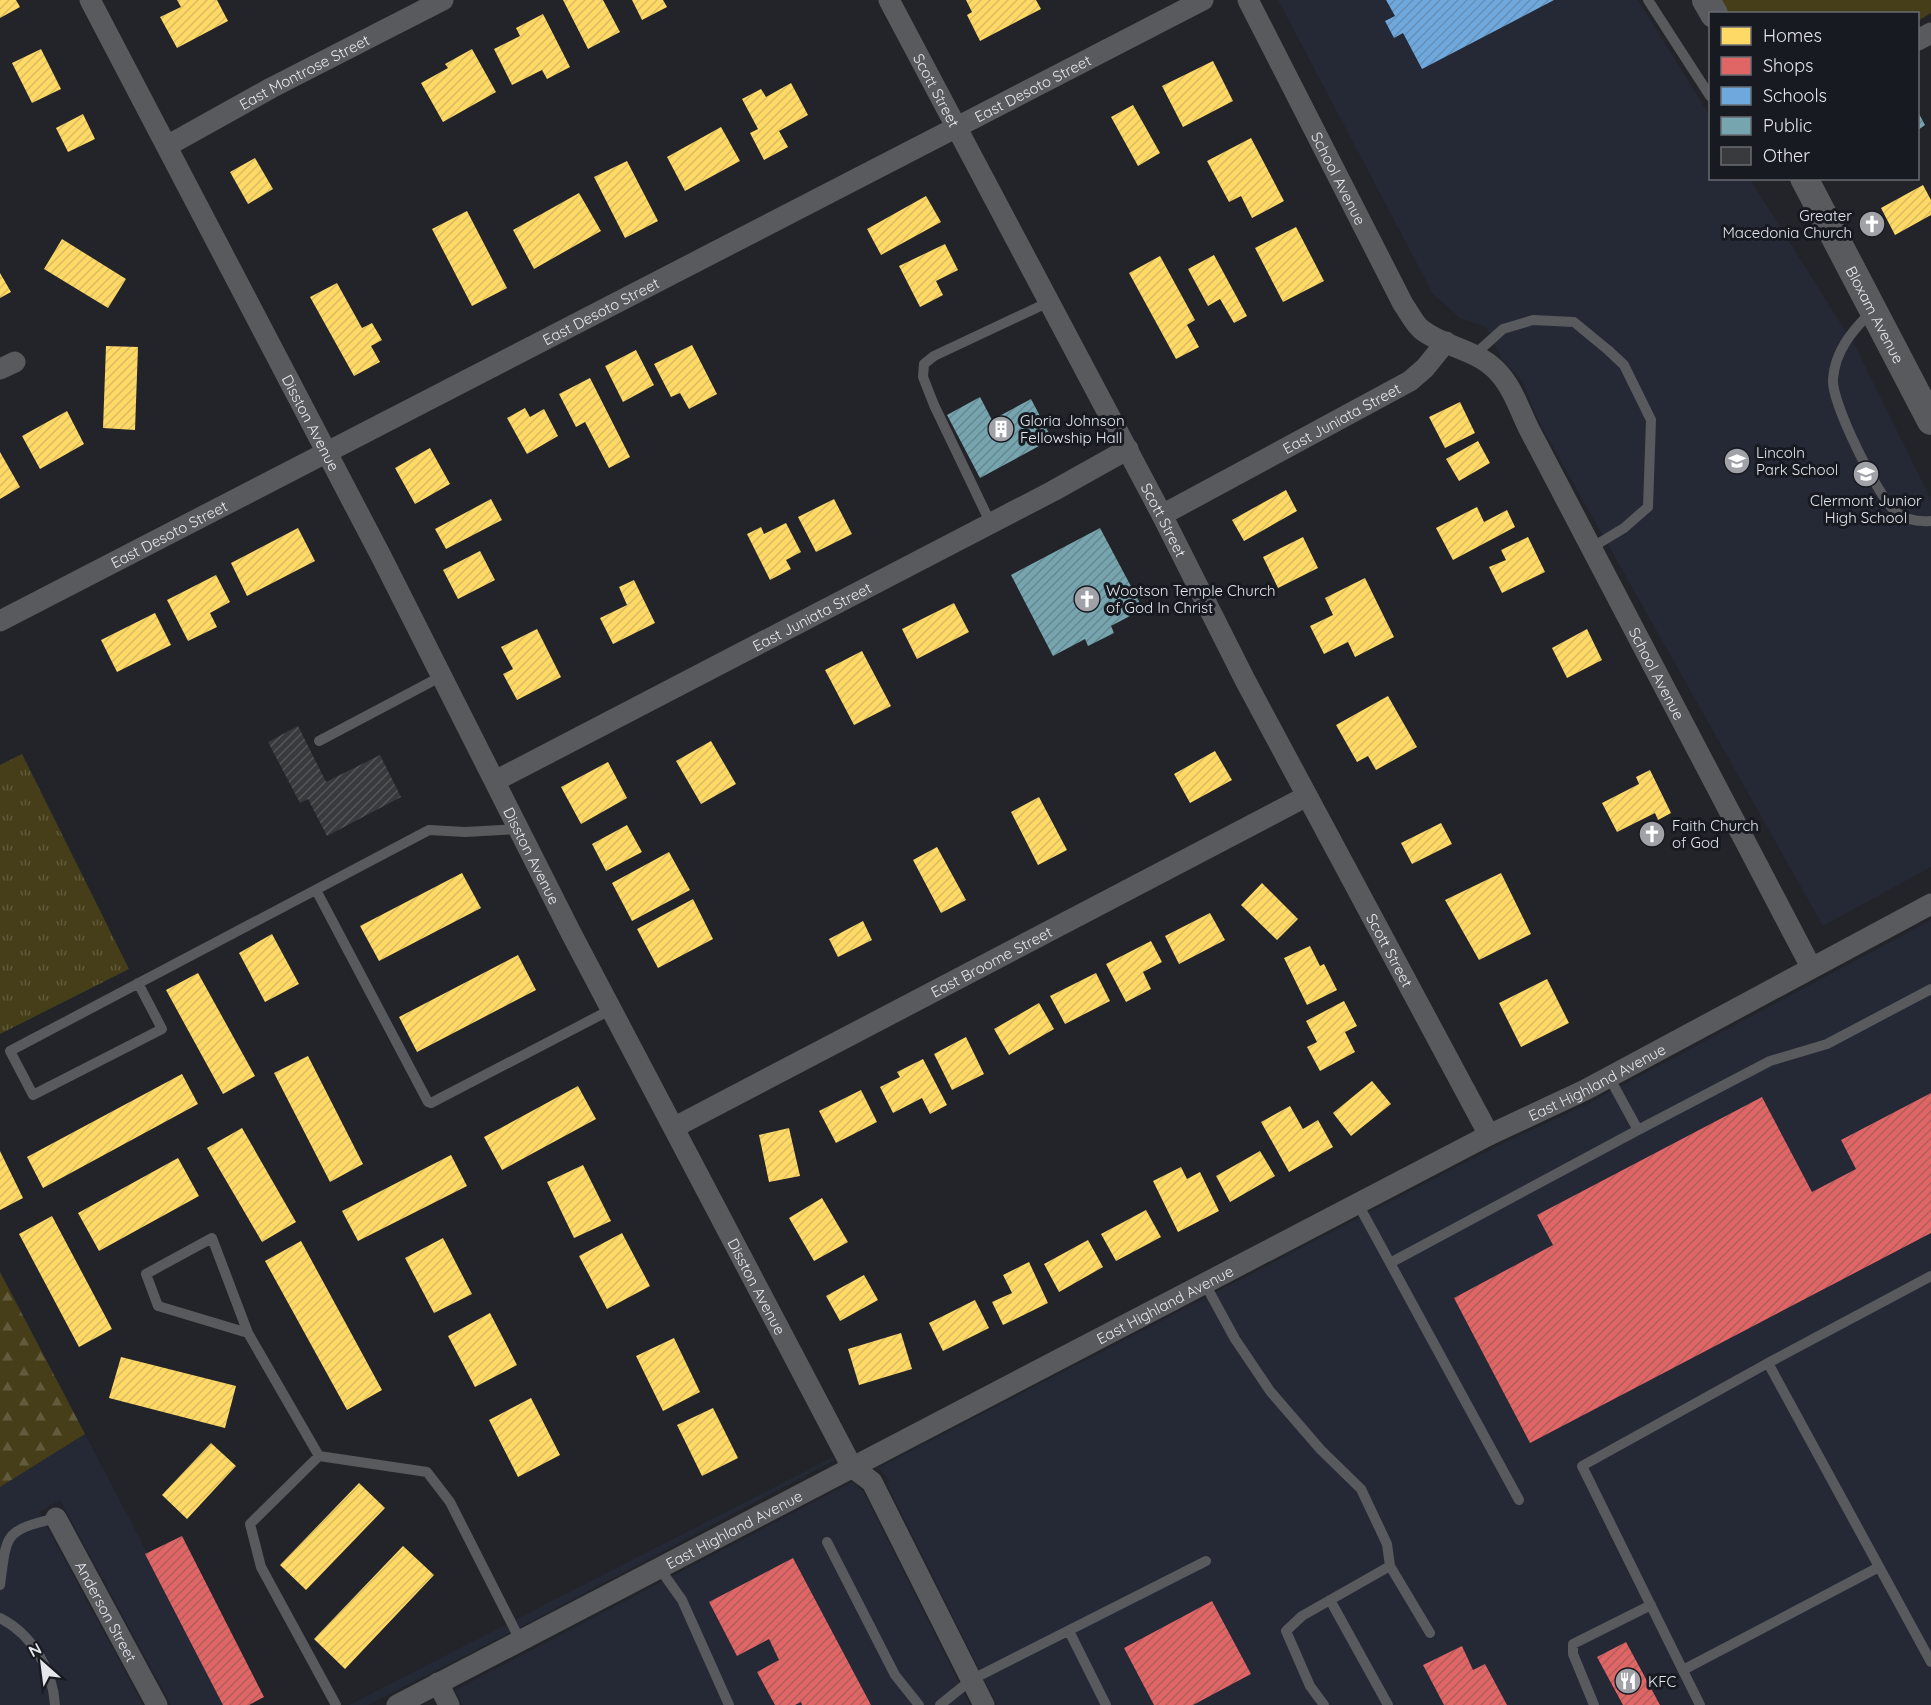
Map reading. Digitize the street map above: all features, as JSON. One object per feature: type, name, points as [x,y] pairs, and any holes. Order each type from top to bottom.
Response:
[{"type":"street","name":"Disston Avenue","points":[[90,0],[328,453],[519,829],[852,1467],[872,1482],[984,1705]]},
{"type":"street","name":"East Montrose Street","points":[[167,146],[271,88],[443,0]]},
{"type":"street","name":"Scott Street","points":[[889,0],[1128,449],[1307,796],[1489,1135]]},
{"type":"street","name":"East Desoto Street","points":[[0,621],[1203,0]]},
{"type":"street","name":"School Avenue","points":[[1248,0],[1403,304],[1420,328],[1446,342]]},
{"type":"street","name":"Bloxam Avenue","points":[[1805,180],[1930,417]]},
{"type":"street","points":[[1446,342],[1474,355]]},
{"type":"street","name":"East Juniata Street","points":[[1162,515],[1410,381],[1425,368],[1446,342]]},
{"type":"street","name":"School Avenue","points":[[1474,355],[1494,368],[1504,380],[1811,967]]},
{"type":"street","name":"East Juniata Street","points":[[495,781],[991,524],[1128,449]]},
{"type":"street","name":"East Broome Street","points":[[675,1127],[1307,796]]},
{"type":"street","name":"East Highland Avenue","points":[[397,1705],[1489,1135],[1609,1077],[1931,904]]},
{"type":"street","name":"Anderson Street","points":[[56,1518],[157,1705]]},
{"type":"street","points":[[438,1683],[449,1705]]},
{"type":"lane","points":[[1648,0],[1709,94]]},
{"type":"lane","points":[[991,524],[934,405],[923,377],[924,364],[934,356],[1049,302]]},
{"type":"lane","points":[[1873,310],[1846,336],[1833,378],[1834,395],[1851,436],[1896,512],[1918,522],[1931,521]]},
{"type":"lane","points":[[1474,355],[1503,329],[1533,320],[1574,322],[1624,365],[1651,420],[1648,507],[1624,528],[1591,548]]},
{"type":"lane","points":[[318,741],[442,676]]},
{"type":"lane","points":[[138,983],[162,1029],[33,1095],[10,1051],[138,983],[429,830],[465,832],[519,829]]},
{"type":"lane","points":[[316,890],[428,1102],[431,1103],[612,1008]]},
{"type":"lane","points":[[1390,1263],[1770,1061],[1827,1044],[1931,989]]},
{"type":"lane","points":[[1609,1077],[1638,1130]]},
{"type":"lane","points":[[1358,1204],[1519,1500]]},
{"type":"lane","points":[[248,1333],[158,1306],[146,1274],[212,1239],[248,1333],[319,1456]]},
{"type":"lane","points":[[1700,1705],[1582,1466],[1931,1276]]},
{"type":"lane","points":[[1205,1284],[1235,1339],[1270,1391],[1321,1450],[1360,1489],[1386,1544],[1390,1566],[1430,1634]]},
{"type":"lane","points":[[1768,1363],[1931,1662]]},
{"type":"lane","points":[[319,1456],[427,1472],[450,1502],[521,1642]]},
{"type":"lane","points":[[319,1456],[250,1524],[261,1567],[336,1705]]},
{"type":"lane","points":[[0,1585],[3,1552],[7,1540],[16,1531],[56,1518]]},
{"type":"lane","points":[[827,1542],[895,1675],[919,1705]]},
{"type":"lane","points":[[940,1705],[971,1680],[1206,1561]]},
{"type":"lane","points":[[1324,1705],[1311,1686],[1287,1631],[1302,1616],[1390,1566]]},
{"type":"lane","points":[[1683,1670],[1879,1567]]},
{"type":"lane","points":[[660,1569],[681,1600],[729,1705]]},
{"type":"lane","points":[[1330,1600],[1388,1705]]},
{"type":"lane","points":[[1594,1705],[1573,1654],[1573,1644],[1651,1605]]},
{"type":"lane","points":[[0,1618],[23,1633],[34,1647],[48,1674],[55,1705]]},
{"type":"lane","points":[[1069,1631],[1106,1705]]},
{"type":"shaded area","name":"Lincoln Park School","points":[[1278,0],[1638,0],[1709,114],[1709,180],[1751,180],[1856,348],[1931,499],[1931,867],[1823,926],[1540,424],[1522,381],[1502,359],[1486,327],[1460,318],[1433,294]]},
{"type":"shaded area","points":[[1931,920],[1931,1705],[997,1705],[887,1484],[889,1480],[878,1468],[1495,1147],[1591,1102]]},
{"type":"shaded area","points":[[85,1434],[227,1705],[171,1705],[60,1500],[39,1512],[143,1705],[0,1705],[0,1487]]},
{"type":"shaded area","points":[[833,1457],[835,1460],[515,1630],[368,1705],[349,1705]]},
{"type":"shaded area","points":[[852,1482],[863,1491],[970,1705],[463,1705],[455,1690]]},
{"type":"green space","points":[[1720,0],[1931,0],[1931,13],[1919,20],[1919,12],[1727,12]]},
{"type":"green space","points":[[22,754],[129,969],[0,1034],[0,765]]},
{"type":"green space","points":[[0,1272],[85,1434],[0,1487]]},
{"type":"building: Homes","points":[[0,0],[16,0],[20,7],[0,18]]},
{"type":"building: Homes","points":[[177,0],[217,0],[228,21],[177,48],[160,17],[181,7]]},
{"type":"building: Homes","points":[[563,0],[603,0],[620,32],[588,49]]},
{"type":"building: Homes","points":[[632,0],[663,0],[667,7],[642,20]]},
{"type":"building: Homes","points":[[966,0],[1036,0],[1041,9],[980,41],[967,15],[972,12]]},
{"type":"building: Homes","points":[[543,14],[570,67],[547,79],[542,70],[512,85],[494,49],[520,36],[516,28]]},
{"type":"building: Homes","points":[[41,49],[61,89],[32,103],[12,63]]},
{"type":"building: Homes","points":[[472,49],[496,92],[443,122],[421,83],[448,68],[445,64]]},
{"type":"building: Homes","points":[[1213,61],[1233,101],[1183,127],[1162,86]]},
{"type":"building: Homes","points":[[791,83],[808,115],[779,131],[788,147],[764,160],[750,133],[758,129],[742,99],[761,89],[766,97]]},
{"type":"building: Homes","points":[[1133,105],[1160,153],[1138,166],[1111,117]]},
{"type":"building: Homes","points":[[83,114],[95,139],[68,152],[56,128]]},
{"type":"building: Homes","points":[[721,127],[740,161],[685,191],[667,157]]},
{"type":"building: Homes","points":[[1251,138],[1284,201],[1252,218],[1241,196],[1229,202],[1207,161]]},
{"type":"building: Homes","points":[[255,158],[273,189],[248,204],[230,172]]},
{"type":"building: Homes","points":[[627,161],[658,221],[625,238],[594,177]]},
{"type":"building: Homes","points":[[1923,185],[1931,200],[1931,215],[1895,235],[1881,208]]},
{"type":"building: Homes","points":[[579,193],[601,231],[534,269],[513,230]]},
{"type":"building: Homes","points":[[926,196],[941,222],[881,255],[867,229]]},
{"type":"building: Homes","points":[[467,211],[507,288],[472,306],[432,229]]},
{"type":"building: Homes","points":[[1296,227],[1324,281],[1283,302],[1255,248]]},
{"type":"building: Homes","points":[[62,239],[126,279],[108,308],[44,269]]},
{"type":"building: Homes","points":[[945,244],[958,270],[936,281],[943,295],[920,307],[899,266]]},
{"type":"building: Homes","points":[[1214,255],[1247,316],[1234,323],[1220,299],[1208,306],[1188,269]]},
{"type":"building: Homes","points":[[1160,256],[1195,320],[1187,325],[1199,347],[1176,359],[1129,273]]},
{"type":"building: Homes","points":[[0,273],[11,292],[0,298]]},
{"type":"building: Homes","points":[[337,283],[362,328],[372,323],[382,340],[371,346],[380,362],[354,376],[310,297]]},
{"type":"building: Homes","points":[[692,345],[717,394],[689,409],[680,393],[671,397],[654,364]]},
{"type":"building: Homes","points":[[106,346],[138,347],[135,430],[103,428]]},
{"type":"building: Homes","points":[[636,350],[654,385],[623,402],[605,366]]},
{"type":"building: Homes","points":[[590,378],[630,457],[609,468],[585,422],[576,427],[559,394]]},
{"type":"building: Homes","points":[[1460,402],[1475,433],[1445,448],[1429,417]]},
{"type":"building: Homes","points":[[525,408],[530,417],[544,409],[558,436],[527,454],[507,418]]},
{"type":"building: Homes","points":[[67,411],[84,444],[40,469],[22,436]]},
{"type":"building: Homes","points":[[1478,441],[1490,463],[1459,481],[1446,459]]},
{"type":"building: Homes","points":[[430,448],[450,484],[415,504],[395,468]]},
{"type":"building: Homes","points":[[0,452],[20,487],[0,499]]},
{"type":"building: Homes","points":[[1286,490],[1297,511],[1244,541],[1232,520]]},
{"type":"building: Homes","points":[[491,499],[502,520],[446,549],[435,529]]},
{"type":"building: Homes","points":[[834,499],[852,534],[816,552],[798,517]]},
{"type":"building: Homes","points":[[1477,507],[1484,522],[1507,510],[1515,527],[1453,560],[1436,528]]},
{"type":"building: Homes","points":[[786,523],[801,552],[786,560],[791,569],[770,580],[747,534],[761,527],[764,534]]},
{"type":"building: Homes","points":[[298,528],[315,561],[247,596],[231,563]]},
{"type":"building: Homes","points":[[1303,537],[1318,568],[1278,588],[1263,557]]},
{"type":"building: Homes","points":[[1528,537],[1545,572],[1502,593],[1489,567],[1506,560],[1501,550]]},
{"type":"building: Homes","points":[[480,551],[495,580],[458,599],[443,570]]},
{"type":"building: Homes","points":[[216,575],[230,602],[210,613],[217,627],[188,641],[167,600]]},
{"type":"building: Homes","points":[[1365,578],[1394,637],[1355,657],[1348,642],[1324,654],[1310,626],[1333,615],[1325,598]]},
{"type":"building: Homes","points":[[634,580],[655,623],[613,644],[600,618],[627,605],[619,587]]},
{"type":"building: Homes","points":[[954,603],[969,632],[917,659],[902,629]]},
{"type":"building: Homes","points":[[155,613],[171,645],[117,672],[101,640]]},
{"type":"building: Homes","points":[[537,629],[561,677],[517,700],[503,674],[513,669],[501,647]]},
{"type":"building: Homes","points":[[1587,629],[1602,660],[1567,678],[1552,648]]},
{"type":"building: Homes","points":[[862,651],[891,706],[854,725],[825,670]]},
{"type":"building: Homes","points":[[1388,696],[1417,747],[1376,770],[1368,756],[1357,762],[1336,725]]},
{"type":"building: Homes","points":[[711,741],[736,784],[701,804],[676,761]]},
{"type":"building: Homes","points":[[1215,751],[1232,780],[1190,803],[1174,774]]},
{"type":"building: Homes","points":[[608,762],[627,798],[581,824],[561,787]]},
{"type":"building: Homes","points":[[1650,770],[1671,813],[1658,820],[1655,813],[1617,832],[1602,803],[1639,784],[1636,777]]},
{"type":"building: Homes","points":[[1039,797],[1067,850],[1038,865],[1011,812]]},
{"type":"building: Homes","points":[[1441,823],[1452,844],[1412,864],[1401,843]]},
{"type":"building: Homes","points":[[627,825],[642,852],[606,871],[592,844]]},
{"type":"building: Homes","points":[[937,847],[966,900],[941,913],[913,860]]},
{"type":"building: Homes","points":[[669,852],[690,890],[632,921],[612,883]]},
{"type":"building: Homes","points":[[462,873],[481,908],[379,961],[360,926]]},
{"type":"building: Homes","points":[[1501,873],[1531,934],[1479,960],[1445,900]]},
{"type":"building: Homes","points":[[1262,883],[1298,919],[1277,940],[1241,905]]},
{"type":"building: Homes","points":[[693,899],[713,939],[658,968],[637,929]]},
{"type":"building: Homes","points":[[1210,913],[1225,940],[1179,964],[1165,936]]},
{"type":"building: Homes","points":[[863,921],[872,940],[838,957],[829,939]]},
{"type":"building: Homes","points":[[272,934],[299,984],[265,1002],[239,953]]},
{"type":"building: Homes","points":[[1151,941],[1162,962],[1143,972],[1151,989],[1126,1002],[1106,964]]},
{"type":"building: Homes","points":[[1310,946],[1320,966],[1324,964],[1337,990],[1307,1005],[1284,958]]},
{"type":"building: Homes","points":[[518,955],[536,990],[417,1052],[399,1017]]},
{"type":"building: Homes","points":[[198,973],[255,1076],[223,1094],[166,990]]},
{"type":"building: Homes","points":[[1096,973],[1110,1001],[1065,1024],[1050,996]]},
{"type":"building: Homes","points":[[1547,979],[1569,1023],[1521,1047],[1499,1003]]},
{"type":"building: Homes","points":[[1344,1001],[1357,1026],[1345,1032],[1355,1052],[1320,1071],[1307,1047],[1317,1042],[1306,1021]]},
{"type":"building: Homes","points":[[1039,1003],[1054,1029],[1009,1055],[994,1029]]},
{"type":"building: Homes","points":[[966,1037],[984,1074],[952,1090],[934,1054]]},
{"type":"building: Homes","points":[[308,1056],[363,1164],[330,1182],[274,1073]]},
{"type":"building: Homes","points":[[923,1059],[947,1105],[930,1114],[922,1098],[893,1113],[880,1087],[900,1077],[897,1072]]},
{"type":"building: Homes","points":[[182,1074],[198,1104],[43,1188],[27,1157]]},
{"type":"building: Homes","points":[[1372,1081],[1391,1104],[1351,1136],[1333,1113]]},
{"type":"building: Homes","points":[[578,1086],[596,1119],[502,1170],[484,1137]]},
{"type":"building: Homes","points":[[861,1090],[877,1122],[836,1143],[819,1111]]},
{"type":"building: Homes","points":[[1290,1106],[1303,1129],[1318,1120],[1333,1147],[1289,1172],[1261,1122]]},
{"type":"building: Homes","points":[[242,1128],[296,1222],[262,1242],[207,1148]]},
{"type":"building: Homes","points":[[789,1128],[800,1176],[769,1182],[759,1135]]},
{"type":"building: Homes","points":[[0,1151],[23,1198],[0,1210]]},
{"type":"building: Homes","points":[[1260,1151],[1275,1176],[1230,1202],[1216,1176]]},
{"type":"building: Homes","points":[[451,1155],[467,1186],[358,1241],[342,1211]]},
{"type":"building: Homes","points":[[178,1158],[199,1196],[99,1251],[78,1213]]},
{"type":"building: Homes","points":[[583,1165],[611,1221],[574,1238],[547,1182]]},
{"type":"building: Homes","points":[[1181,1167],[1187,1179],[1200,1172],[1219,1211],[1178,1232],[1153,1181]]},
{"type":"building: Homes","points":[[822,1198],[848,1242],[814,1261],[789,1218]]},
{"type":"building: Homes","points":[[1146,1210],[1161,1237],[1116,1261],[1101,1234]]},
{"type":"building: Homes","points":[[52,1216],[112,1329],[79,1347],[19,1234]]},
{"type":"building: Homes","points":[[622,1233],[650,1286],[607,1309],[579,1256]]},
{"type":"building: Homes","points":[[443,1238],[472,1294],[434,1313],[405,1258]]},
{"type":"building: Homes","points":[[1088,1240],[1103,1267],[1059,1292],[1044,1264]]},
{"type":"building: Homes","points":[[301,1241],[382,1390],[347,1410],[265,1261]]},
{"type":"building: Homes","points":[[1029,1262],[1048,1303],[1003,1325],[992,1302],[1012,1293],[1003,1275]]},
{"type":"building: Homes","points":[[864,1275],[878,1300],[840,1321],[826,1296]]},
{"type":"building: Homes","points":[[975,1300],[989,1328],[943,1351],[929,1323]]},
{"type":"building: Homes","points":[[490,1313],[517,1365],[475,1387],[448,1336]]},
{"type":"building: Homes","points":[[901,1333],[912,1369],[859,1385],[848,1349]]},
{"type":"building: Homes","points":[[674,1338],[700,1392],[663,1411],[636,1356]]},
{"type":"building: Homes","points":[[121,1357],[236,1386],[225,1428],[109,1398]]},
{"type":"building: Homes","points":[[531,1398],[560,1455],[518,1477],[489,1420]]},
{"type":"building: Homes","points":[[713,1408],[738,1458],[702,1476],[677,1425]]},
{"type":"building: Homes","points":[[211,1443],[236,1466],[187,1519],[162,1495]]},
{"type":"building: Homes","points":[[359,1483],[385,1508],[306,1590],[280,1565]]},
{"type":"building: Homes","points":[[403,1546],[434,1575],[345,1669],[314,1639]]},
{"type":"building: Shops","points":[[1931,1093],[1931,1233],[1530,1443],[1454,1298],[1553,1245],[1537,1215],[1762,1097],[1812,1192],[1856,1169],[1841,1140]]},
{"type":"building: Shops","points":[[182,1536],[264,1697],[249,1705],[223,1705],[145,1554]]},
{"type":"building: Shops","points":[[793,1558],[871,1705],[802,1705],[801,1702],[795,1705],[775,1705],[757,1672],[779,1660],[769,1639],[737,1656],[709,1602]]},
{"type":"building: Shops","points":[[1212,1601],[1251,1674],[1193,1705],[1154,1705],[1124,1648]]},
{"type":"building: Shops","name":"KFC","points":[[1626,1642],[1660,1705],[1623,1705],[1597,1657]]},
{"type":"building: Shops","points":[[1462,1646],[1473,1670],[1485,1664],[1507,1705],[1444,1705],[1423,1665]]},
{"type":"building: Schools","points":[[1386,0],[1554,0],[1422,69],[1403,33],[1394,38],[1385,21],[1395,16]]},
{"type":"building: Public","points":[[1919,114],[1925,125],[1919,129]]},
{"type":"building: Public","name":"Gloria Johnson Fellowship Hall","points":[[980,397],[992,420],[1031,399],[1052,439],[980,478],[947,415]]},
{"type":"building: Public","points":[[1100,528],[1143,609],[1111,626],[1114,633],[1088,646],[1085,639],[1053,656],[1011,575]]},
{"type":"building: Other","points":[[298,726],[326,782],[380,755],[401,797],[327,836],[308,799],[300,803],[268,742]]},
{"type":"place","name":"Greater Macedonia Church","points":[[1872,224]]},
{"type":"place","name":"Gloria Johnson Fellowship Hall","points":[[1001,429]]},
{"type":"place","name":"Lincoln Park School","points":[[1737,461]]},
{"type":"place","name":"Clermont Junior High School","points":[[1866,474]]},
{"type":"place","name":"Wootson Temple Church of God In Christ","points":[[1087,599]]},
{"type":"place","name":"Faith Church of God","points":[[1652,834]]},
{"type":"place","name":"KFC","points":[[1628,1681]]}]
